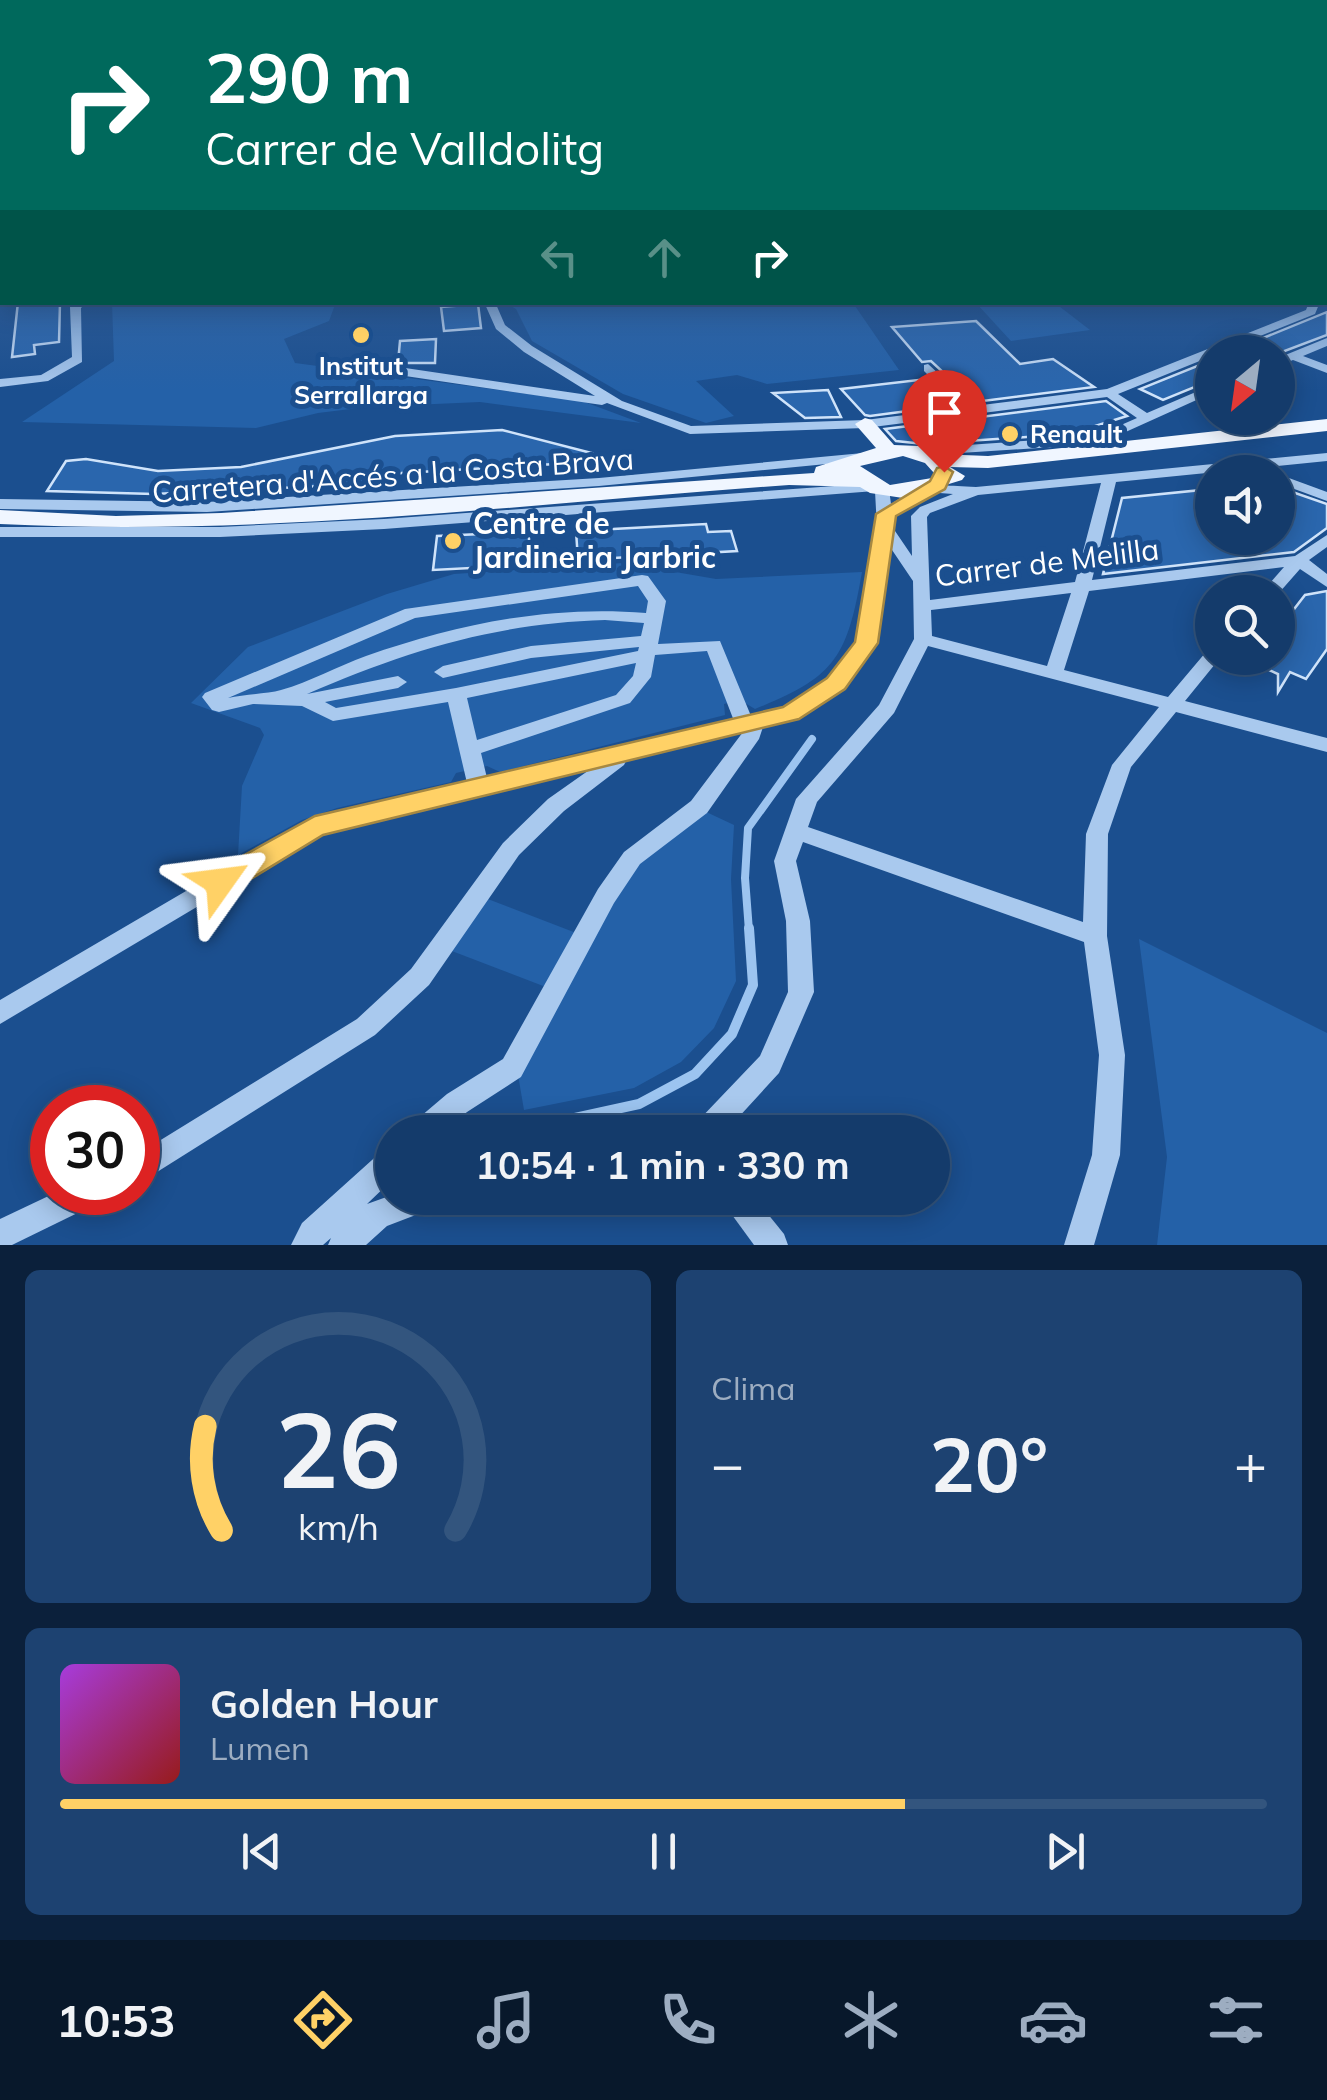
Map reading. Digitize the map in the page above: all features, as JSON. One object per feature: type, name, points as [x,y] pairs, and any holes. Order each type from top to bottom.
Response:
[{"type":"main road","points":[[865,424],[888,450],[988,462],[1234,435]]},
{"type":"main road","points":[[1295,428],[1327,425]]},
{"type":"main road","points":[[888,450],[869,475],[931,488],[988,462]]},
{"type":"main road","points":[[923,456],[943,470],[931,488]]},
{"type":"main road","name":"Carretera d'Accés a la Costa Brava","points":[[0,517],[116,523],[365,504],[419,514],[869,475]]},
{"type":"street","points":[[0,383],[44,378],[78,359],[78,305]]},
{"type":"street","points":[[490,305],[500,326],[528,348],[618,404]]},
{"type":"street","points":[[358,365],[448,375],[618,404],[690,430],[865,424],[1110,393],[1311,312],[1313,305]]},
{"type":"street","points":[[1295,355],[1327,342]]},
{"type":"street","points":[[1295,357],[1327,369]]},
{"type":"street","points":[[928,368],[971,411]]},
{"type":"street","points":[[0,393],[36,389],[44,378]]},
{"type":"street","points":[[1110,393],[1144,417]]},
{"type":"street","points":[[923,456],[1099,440],[1195,396]]},
{"type":"street","points":[[0,1014],[315,826],[790,714],[836,684],[866,643],[886,521],[931,488],[976,492],[1327,457]]},
{"type":"street","points":[[0,504],[365,504],[686,476],[869,475]]},
{"type":"street","points":[[0,532],[220,532],[869,475]]},
{"type":"street","points":[[869,475],[886,521],[920,579]]},
{"type":"street","points":[[1054,673],[1082,586],[1110,476]]},
{"type":"street","points":[[1295,485],[1327,497]]},
{"type":"street","points":[[723,1115],[770,1064],[801,992],[798,921],[785,861],[807,800],[887,708],[923,639],[919,516],[925,510],[976,492]]},
{"type":"street","points":[[1285,575],[1327,540]]},
{"type":"street","points":[[1299,560],[1327,582]]},
{"type":"street","name":"Carrer de Melilla","points":[[920,606],[1299,560]]},
{"type":"street","points":[[398,682],[306,700],[253,698],[219,706],[212,697],[411,612],[642,580],[657,601],[642,677],[623,699],[472,748]]},
{"type":"street","points":[[280,698],[378,657],[465,631],[561,616],[616,614],[653,619]]},
{"type":"street","points":[[923,639],[1327,746]]},
{"type":"street","points":[[443,1115],[512,1068],[606,896],[632,858],[699,806],[752,734],[714,644],[531,652],[444,672]]},
{"type":"street","points":[[306,700],[334,715],[456,694],[646,648]]},
{"type":"street","points":[[1079,1245],[1106,1155],[1112,1055],[1095,936],[1098,834],[1122,765],[1195,675]]},
{"type":"street","points":[[456,694],[479,789]]},
{"type":"street","points":[[160,1156],[366,1027],[420,978],[511,849],[556,806],[622,756]]},
{"type":"street","points":[[796,831],[1095,936]]},
{"type":"street","points":[[306,1245],[375,1177]]},
{"type":"street","points":[[0,1235],[42,1215]]},
{"type":"street","points":[[343,1245],[376,1215]]},
{"type":"street","points":[[750,1215],[773,1245]]},
{"type":"shaded area","points":[[112,305],[335,305],[329,321],[284,339],[295,363],[582,401],[641,423],[480,402],[367,407],[318,413],[256,428],[22,422],[114,361]]},
{"type":"shaded area","points":[[509,305],[854,305],[899,370],[767,384],[737,375],[696,381],[734,416],[706,423],[623,394],[532,341],[516,309]]},
{"type":"shaded area","points":[[978,305],[1058,305],[1090,330],[1011,341]]},
{"type":"shaded area","points":[[623,563],[716,579],[862,572],[850,625],[833,660],[804,686],[782,697],[755,709],[740,700],[724,704],[725,715],[500,772],[487,766],[456,773],[451,782],[302,820],[238,855],[242,786],[264,735],[260,728],[191,703],[248,647],[387,594],[454,574]]},
{"type":"shaded area","points":[[702,810],[734,825],[731,879],[736,981],[714,1028],[681,1062],[634,1088],[524,1110],[517,1069],[635,860]]},
{"type":"shaded area","points":[[480,896],[584,936],[551,989],[444,948]]},
{"type":"shaded area","points":[[1139,939],[1327,1033],[1327,1245],[1157,1245],[1167,1157]]},
{"type":"building","points":[[18,305],[60,305],[59,342],[34,345],[35,354],[12,357]]},
{"type":"building","points":[[478,305],[481,328],[444,331],[441,307]]},
{"type":"building","points":[[1327,312],[1327,335],[1295,347],[1295,335],[1271,335]]},
{"type":"building","points":[[976,321],[1020,364],[1053,359],[1094,387],[975,402],[931,361],[922,362],[892,327]]},
{"type":"building","points":[[436,339],[435,363],[398,363],[400,341]]},
{"type":"building","points":[[1195,367],[1195,387],[1163,400],[1140,389]]},
{"type":"building","points":[[927,379],[953,405],[870,416],[841,389]]},
{"type":"building","points":[[828,390],[841,417],[805,418],[773,393]]},
{"type":"building","points":[[1106,401],[1127,416],[1070,434],[924,444],[896,441],[885,429]]},
{"type":"building","points":[[502,430],[607,457],[607,461],[385,474],[383,483],[154,494],[47,491],[66,461],[86,459],[158,471],[241,467],[395,436]]},
{"type":"building","points":[[1195,491],[1195,555],[1268,555],[1103,574],[1122,498]]},
{"type":"building","points":[[1295,493],[1327,504],[1327,528],[1295,551]]},
{"type":"building","points":[[706,524],[708,532],[731,531],[737,551],[578,560],[576,531]]},
{"type":"building","points":[[529,532],[529,565],[433,570],[437,536]]},
{"type":"building","points":[[1327,591],[1327,649],[1306,679],[1295,674],[1295,608],[1305,595]]},
{"type":"building","points":[[1278,675],[1288,675],[1278,692]]},
{"type":"waterway","points":[[749,931],[745,878],[748,828],[812,739]]},
{"type":"waterway","points":[[589,1115],[639,1104],[695,1074],[732,1034],[753,985],[749,928]]},
{"type":"place","name":"Institut Serrallarga","points":[[361,335]]},
{"type":"place","name":"Renault","points":[[1010,434]]},
{"type":"place","name":"Centre de Jardineria Jarbric","points":[[453,541]]},
{"type":"route","points":[[220,882],[315,826],[790,714],[836,684],[866,643],[886,514],[938,485],[944,472]]}]
